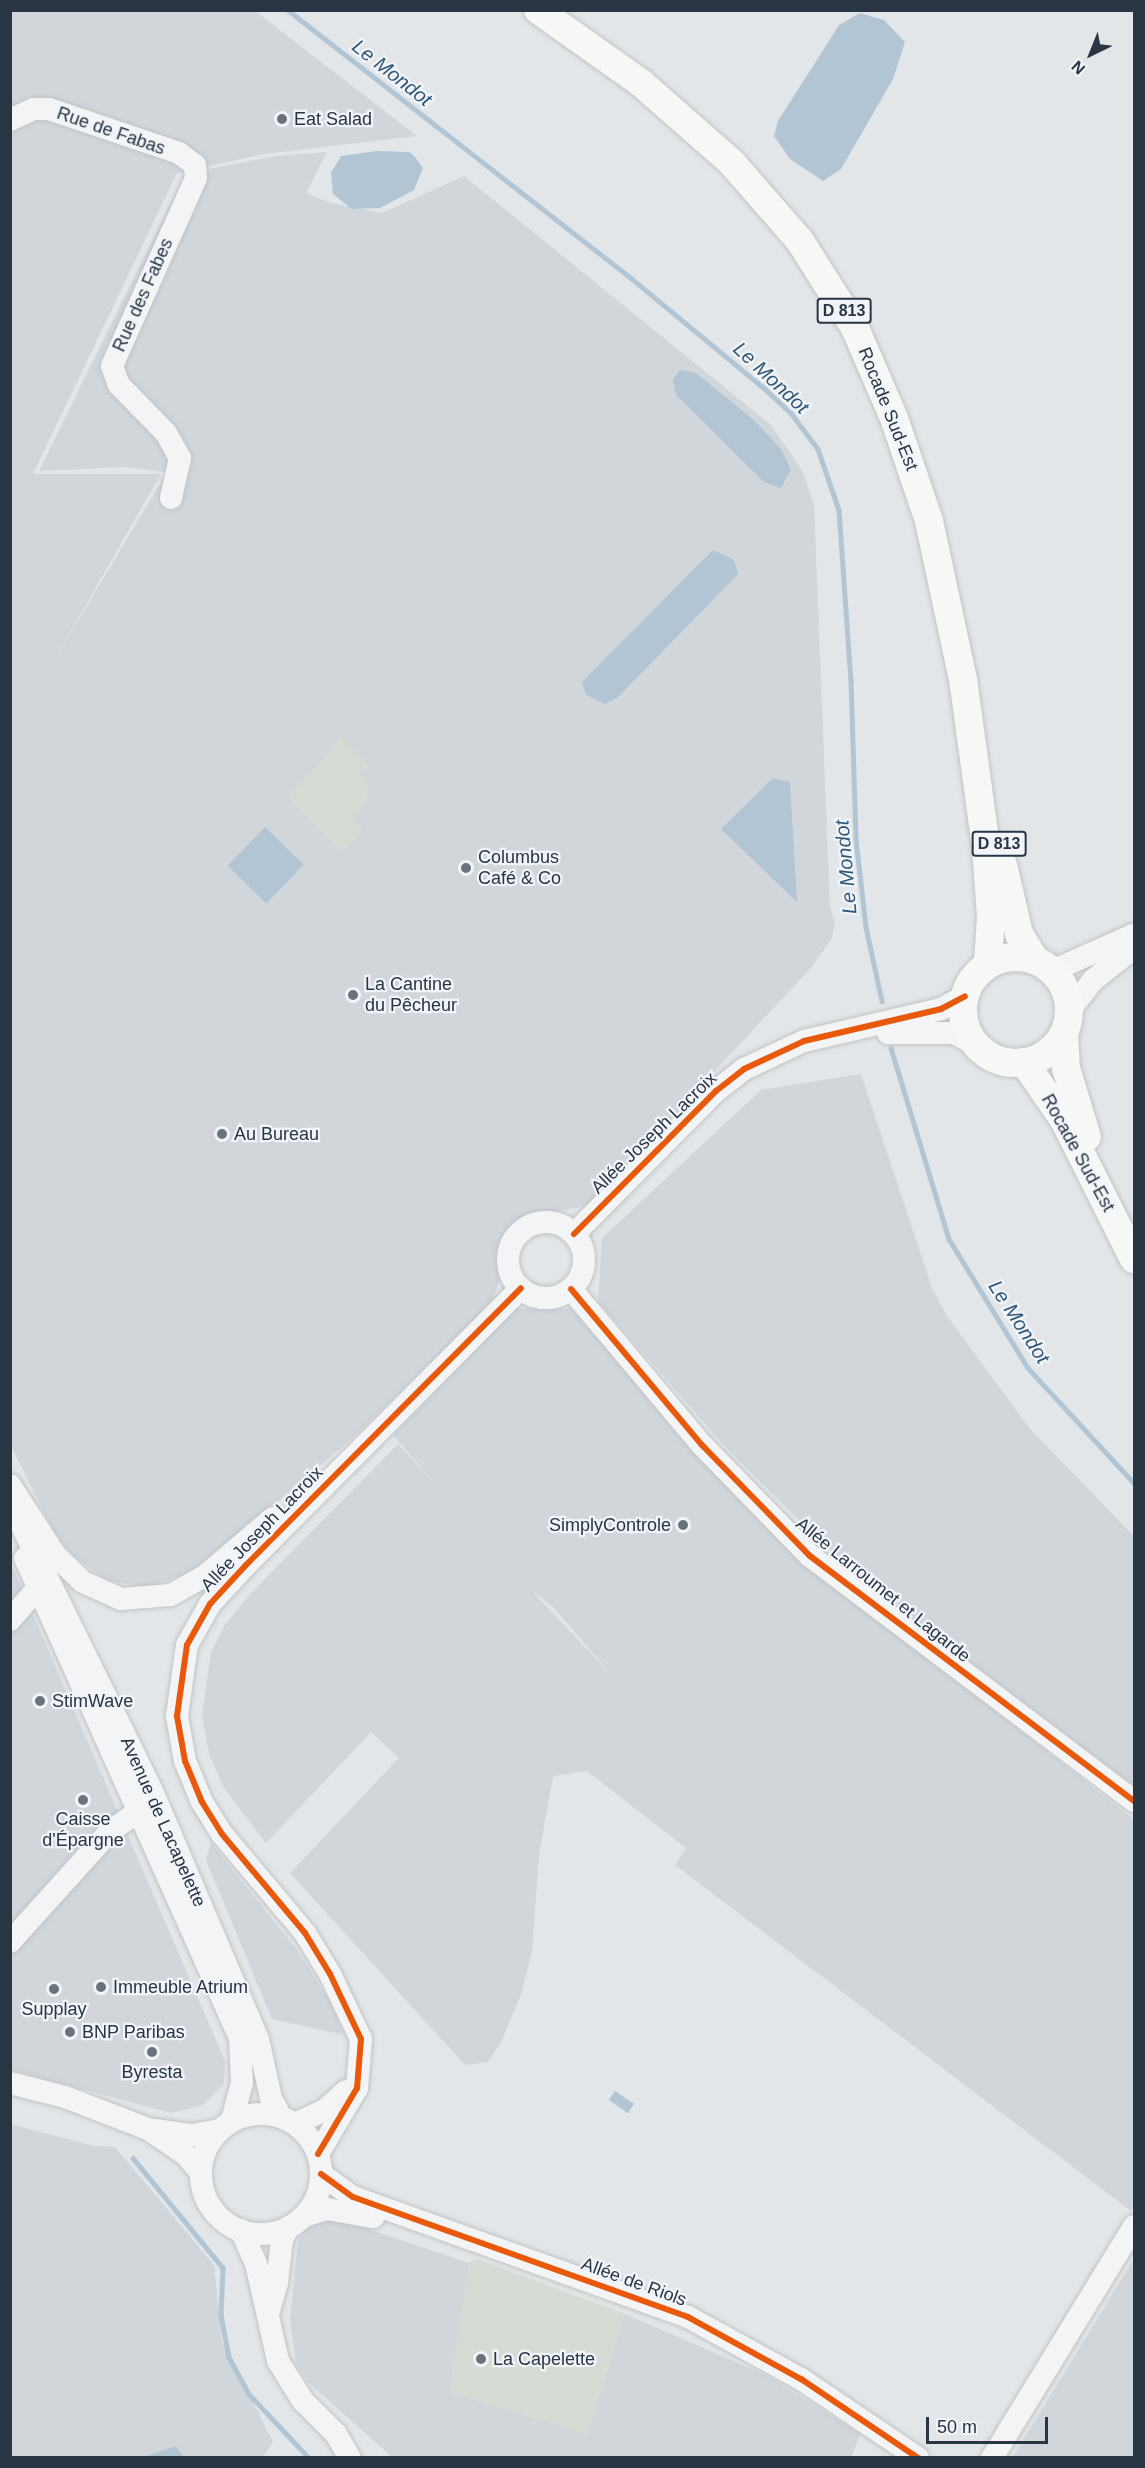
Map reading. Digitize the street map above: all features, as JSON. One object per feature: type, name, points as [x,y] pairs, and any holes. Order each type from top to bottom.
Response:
[{"type":"main road","name":"Rocade Sud-Est","points":[[538,10],[641,83],[732,163],[800,241],[855,328],[894,418],[929,521],[971,723],[987,777],[1011,911],[1019,934],[1044,966]]},
{"type":"main road","name":"Rocade Sud-Est","points":[[971,723],[986,847],[991,917],[988,964]]},
{"type":"main road","points":[[1012,957],[1044,966],[1064,989],[1066,1022],[1054,1047],[1024,1062],[990,1056],[975,1044],[963,1013],[953,1002],[988,964],[1012,957]]},
{"type":"main road","name":"Rocade Sud-Est","points":[[1066,1022],[1066,1068],[1077,1113],[1131,1252]]},
{"type":"main road","name":"Rocade Sud-Est","points":[[1024,1062],[1064,1120],[1131,1252]]},
{"type":"street","name":"Rue de Fabas","points":[[10,120],[34,109],[73,117],[179,153],[195,165],[196,178]]},
{"type":"street","name":"Rue des Fabes","points":[[171,498],[181,467],[174,444],[119,385],[112,371],[125,332],[196,178]]},
{"type":"street","points":[[1044,966],[1134,934]]},
{"type":"street","points":[[1066,1022],[1093,980],[1134,948]]},
{"type":"street","name":"Allée Joseph Lacroix","points":[[574,1234],[716,1090],[744,1069],[806,1041],[953,1002]]},
{"type":"street","name":"Allée Joseph Lacroix","points":[[806,1041],[916,1031],[954,1033],[975,1044]]},
{"type":"street","points":[[540,1222],[552,1222],[574,1234],[584,1256],[581,1274],[571,1289],[551,1298],[530,1294],[521,1288],[509,1267],[512,1243],[519,1233],[540,1222]]},
{"type":"street","name":"Allée Joseph Lacroix","points":[[320,2164],[325,2137],[354,2094],[360,2078],[361,2039],[348,2008],[305,1933],[222,1834],[202,1802],[185,1761],[177,1716],[187,1645],[210,1604],[521,1288]]},
{"type":"street","name":"Allée Larroumet et Lagarde","points":[[571,1289],[702,1445],[810,1556],[1134,1801]]},
{"type":"street","points":[[10,1485],[36,1528],[72,1574],[99,1592],[121,1599],[143,1600],[171,1595],[206,1575],[322,1475],[350,1460]]},
{"type":"street","name":"Avenue de Lacapelette","points":[[10,1502],[153,1793],[258,2039],[271,2098],[287,2120]]},
{"type":"street","name":"Avenue de Lacapelette","points":[[10,1527],[36,1590],[140,1810],[240,2038],[242,2083],[226,2125]]},
{"type":"street","points":[[10,1620],[36,1590]]},
{"type":"street","points":[[10,1942],[109,1832],[140,1810]]},
{"type":"street","points":[[148,2129],[192,2135],[226,2125],[248,2115],[287,2120],[325,2110],[360,2078]]},
{"type":"street","points":[[10,2083],[65,2097],[148,2129],[186,2155],[201,2174],[212,2208],[241,2230],[256,2263],[278,2361],[290,2383],[336,2434],[350,2457]]},
{"type":"street","points":[[268,2316],[277,2283],[282,2240],[319,2189],[320,2164],[287,2120]]},
{"type":"street","points":[[201,2174],[203,2158],[226,2125]]},
{"type":"street","name":"Allée de Riols","points":[[320,2164],[353,2197],[688,2317],[801,2379],[918,2457]]},
{"type":"street","name":"Allée de Riols","points":[[296,2221],[327,2209],[359,2213],[430,2234],[686,2325],[788,2380],[904,2457]]},
{"type":"street","points":[[241,2230],[273,2233],[296,2221]]},
{"type":"street","points":[[992,2457],[1102,2284],[1134,2226]]},
{"type":"street","points":[[336,2434],[368,2457]]},
{"type":"shaded area","points":[[11,11],[255,11],[417,136],[264,154],[177,173],[33,474],[161,474],[52,664],[167,472],[124,467],[39,471],[184,176],[208,169],[276,156],[327,152],[306,193],[331,203],[382,213],[464,176],[771,425],[803,472],[814,505],[830,907],[835,923],[832,938],[810,969],[607,1186],[585,1206],[558,1211],[505,1235],[502,1271],[492,1303],[352,1438],[217,1554],[189,1573],[147,1587],[108,1581],[75,1557],[55,1534],[11,1446]]},
{"type":"shaded area","points":[[341,738],[369,765],[359,774],[369,785],[366,805],[352,819],[363,830],[342,853],[287,798]]},
{"type":"shaded area","points":[[861,1074],[932,1288],[947,1316],[1030,1429],[1134,1536],[1134,1787],[851,1571],[727,1449],[598,1301],[602,1238],[761,1090]]},
{"type":"shaded area","points":[[516,1308],[572,1309],[721,1478],[859,1603],[1134,1820],[1134,2204],[1131,2211],[675,1865],[686,1848],[587,1771],[553,1776],[539,1855],[532,1951],[522,1992],[501,2042],[488,2062],[465,2065],[290,1873],[399,1758],[371,1732],[266,1843],[224,1788],[209,1754],[202,1715],[211,1652],[225,1625],[249,1595],[398,1444],[438,1487],[393,1435]],"holes":[[[534,1592],[555,1609],[614,1678]]]},
{"type":"shaded area","points":[[10,1561],[225,2061],[224,2084],[203,2105],[171,2113],[11,2070]]},
{"type":"shaded area","points":[[211,1843],[298,1951],[329,2000],[344,2035],[272,2019],[206,1860]]},
{"type":"shaded area","points":[[10,2124],[94,2146],[115,2147],[214,2265],[222,2341],[273,2442],[263,2457],[11,2457]]},
{"type":"shaded area","points":[[320,2219],[339,2219],[469,2263],[450,2392],[587,2434],[625,2314],[768,2376],[860,2434],[851,2458],[392,2457],[310,2384],[296,2364],[290,2319],[298,2241],[310,2224]]},
{"type":"shaded area","points":[[477,2259],[625,2314],[587,2434],[450,2392],[469,2263]]},
{"type":"shaded area","points":[[1134,2259],[1134,2457],[1013,2457]]},
{"type":"water","points":[[860,13],[884,20],[905,42],[893,79],[841,169],[823,181],[790,159],[774,136],[778,121],[839,25]]},
{"type":"water","points":[[377,151],[409,152],[415,157],[423,168],[414,190],[380,208],[352,209],[333,194],[331,173],[341,156]]},
{"type":"water","points":[[680,370],[696,373],[755,421],[781,449],[791,470],[781,488],[764,482],[676,395],[673,379]]},
{"type":"water","points":[[713,550],[734,560],[738,574],[617,698],[605,704],[586,695],[582,682]]},
{"type":"water","points":[[773,778],[790,782],[797,902],[721,829]]},
{"type":"water","points":[[265,827],[304,865],[266,903],[227,866]]},
{"type":"water","points":[[615,2091],[634,2104],[628,2113],[609,2100]]},
{"type":"water","points":[[176,2446],[183,2457],[143,2457]]},
{"type":"waterway","name":"Le Mondot","points":[[288,10],[631,278],[764,388],[791,413],[818,449],[839,510],[851,680],[856,840],[866,927],[882,1001]]},
{"type":"waterway","name":"Le Mondot","points":[[891,1048],[949,1239],[1028,1368],[1134,1483]]},
{"type":"waterway","points":[[133,2158],[223,2268],[221,2315],[229,2357],[249,2394],[309,2458]]},
{"type":"cycle path","points":[[574,1234],[716,1091],[744,1069],[804,1041],[941,1009],[965,996]]},
{"type":"cycle path","points":[[318,2154],[357,2088],[361,2039],[330,1974],[305,1933],[222,1834],[202,1802],[185,1761],[177,1716],[187,1645],[210,1604],[246,1565],[521,1288]]},
{"type":"cycle path","points":[[571,1289],[702,1445],[810,1556],[1134,1801]]},
{"type":"cycle path","points":[[321,2174],[353,2197],[688,2317],[801,2379],[918,2458]]},
{"type":"place","name":"Eat Salad","points":[[282,119]]},
{"type":"place","name":"Columbus Café & Co","points":[[466,868]]},
{"type":"place","name":"La Cantine du Pêcheur","points":[[353,995]]},
{"type":"place","name":"Au Bureau","points":[[222,1134]]},
{"type":"place","name":"SimplyControle","points":[[683,1525]]},
{"type":"place","name":"StimWave","points":[[40,1701]]},
{"type":"place","name":"Caisse d'Épargne","points":[[83,1800]]},
{"type":"place","name":"Immeuble Atrium","points":[[101,1987]]},
{"type":"place","name":"Supplay","points":[[54,1989]]},
{"type":"place","name":"BNP Paribas","points":[[70,2032]]},
{"type":"place","name":"Byresta","points":[[152,2052]]},
{"type":"place","name":"La Capelette","points":[[481,2359]]}]
